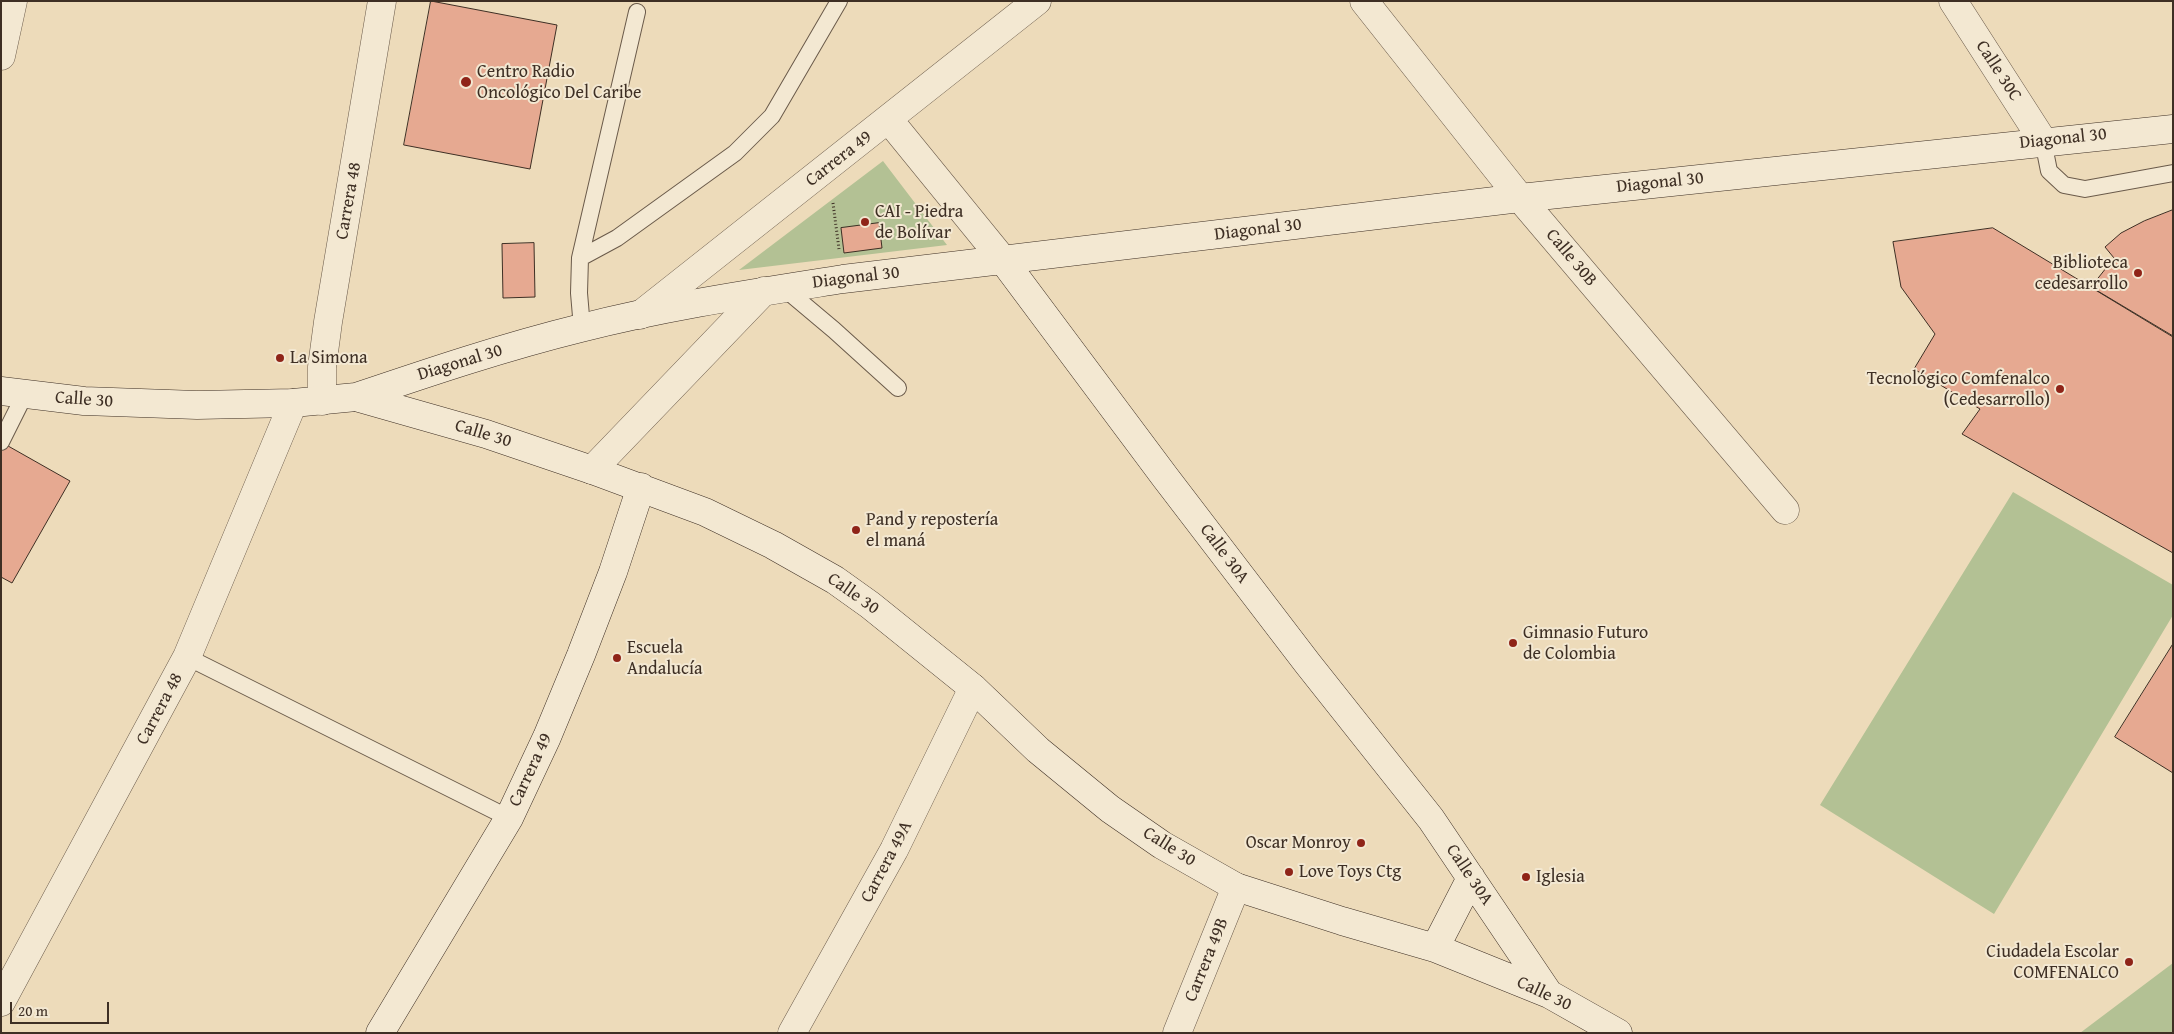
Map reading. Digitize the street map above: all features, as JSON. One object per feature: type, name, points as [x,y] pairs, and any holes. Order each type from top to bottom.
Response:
[{"type":"street","points":[[1,56],[13,1]]},
{"type":"street","name":"Carrera 48","points":[[322,400],[322,367],[328,322],[381,1]]},
{"type":"street","name":"Carrera 49","points":[[640,315],[889,120],[1037,1]]},
{"type":"street","name":"Calle 30B","points":[[1364,1],[1520,198],[1785,510]]},
{"type":"street","name":"Calle 30C","points":[[1953,1],[2043,141]]},
{"type":"street","name":"Calle 30A","points":[[889,120],[1003,260],[1177,493],[1431,819],[1549,994]]},
{"type":"street","name":"Diagonal 30","points":[[356,397],[477,356],[582,328],[774,289],[842,279],[1520,198],[2043,141],[2173,129]]},
{"type":"street","points":[[592,470],[774,289]]},
{"type":"street","name":"Calle 30","points":[[13,392],[84,401],[197,406],[293,403],[356,397],[486,434],[641,487],[704,512],[764,541],[835,580],[870,605],[973,688],[1038,750],[1110,809],[1162,845],[1236,887],[1316,914],[1435,948],[1549,994],[1618,1033]]},
{"type":"street","name":"Carrera 48","points":[[1,1002],[187,657],[293,403]]},
{"type":"street","name":"Carrera 49","points":[[380,1033],[509,818],[581,655],[641,487]]},
{"type":"street","name":"Carrera 49A","points":[[792,1033],[894,850],[973,688]]},
{"type":"street","points":[[1435,948],[1471,878]]},
{"type":"street","name":"Carrera 49B","points":[[1177,1033],[1236,887]]},
{"type":"lane","points":[[580,258],[618,238],[735,153],[772,116],[839,1]]},
{"type":"lane","points":[[582,328],[579,293],[580,258],[637,12]]},
{"type":"lane","points":[[2043,141],[2049,172],[2064,185],[2086,189],[2173,174]]},
{"type":"lane","points":[[774,289],[834,330],[898,388]]},
{"type":"lane","points":[[1,442],[13,392]]},
{"type":"lane","points":[[187,657],[509,818]]},
{"type":"path","points":[[832,199],[840,258]]},
{"type":"green space","points":[[883,161],[947,245],[739,270]]},
{"type":"green space","points":[[2013,492],[2173,585],[2173,615],[1994,914],[1820,805]]},
{"type":"green space","points":[[2173,963],[2173,1033],[2080,1033]]},
{"type":"building","name":"Centro Radio Oncológico Del Caribe","points":[[431,1],[557,25],[530,169],[404,145]]},
{"type":"building","name":"Biblioteca cedesarrollo","points":[[2173,210],[2173,336],[2091,287],[2114,258],[2105,247],[2121,233],[2144,221]]},
{"type":"building","points":[[879,223],[882,248],[844,253],[841,228]]},
{"type":"building","name":"Tecnológico Comfenalco (Cedesarrollo)","points":[[1993,228],[2173,337],[2173,553],[1962,434],[1980,409],[1914,369],[1935,334],[1901,287],[1893,242]]},
{"type":"building","points":[[534,243],[535,297],[503,298],[502,244]]},
{"type":"building","points":[[1,442],[70,481],[12,583],[1,577]]},
{"type":"building","points":[[2173,644],[2173,773],[2115,737]]},
{"type":"place","name":"Centro Radio Oncológico Del Caribe","points":[[466,82]]},
{"type":"place","name":"CAI - Piedra de Bolívar","points":[[865,222]]},
{"type":"place","name":"Biblioteca cedesarrollo","points":[[2138,273]]},
{"type":"place","name":"La Simona","points":[[280,358]]},
{"type":"place","name":"Tecnológico Comfenalco (Cedesarrollo)","points":[[2060,389]]},
{"type":"place","name":"Pand y repostería el maná","points":[[856,530]]},
{"type":"place","name":"Gimnasio Futuro de Colombia","points":[[1513,643]]},
{"type":"place","name":"Escuela Andalucía","points":[[617,658]]},
{"type":"place","name":"Oscar Monroy","points":[[1361,843]]},
{"type":"place","name":"Love Toys Ctg","points":[[1289,872]]},
{"type":"place","name":"Iglesia","points":[[1526,877]]},
{"type":"place","name":"Ciudadela Escolar COMFENALCO","points":[[2129,962]]}]
